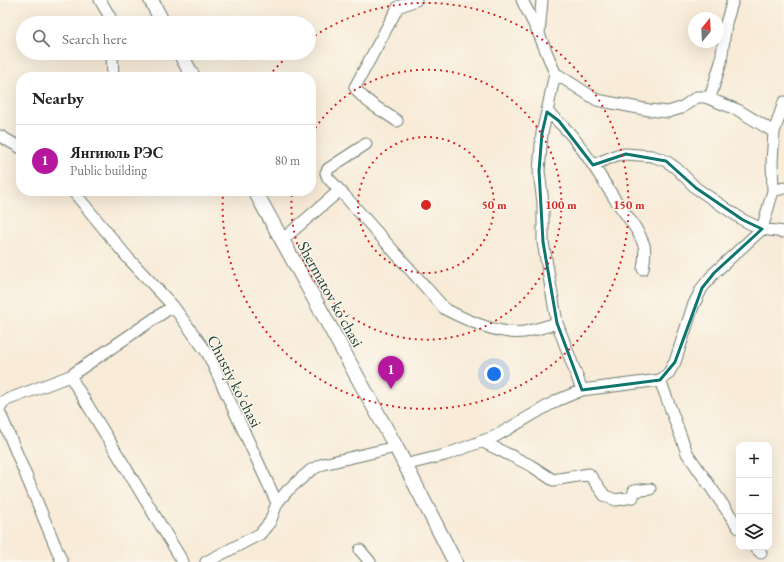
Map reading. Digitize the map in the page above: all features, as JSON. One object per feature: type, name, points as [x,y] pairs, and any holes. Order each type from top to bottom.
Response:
[{"type":"main road","points":[[151,0],[159,16]]},
{"type":"main road","points":[[184,60],[190,72]]},
{"type":"main road","name":"Shermatov ko'chasi","points":[[258,196],[396,447],[404,465],[456,562]]},
{"type":"street","points":[[100,0],[109,16]]},
{"type":"street","points":[[397,121],[357,92],[356,84],[398,7],[416,0]]},
{"type":"street","points":[[522,0],[539,34],[554,73],[542,133],[539,170],[543,203],[544,242],[557,323],[582,390]]},
{"type":"street","points":[[539,34],[542,0]]},
{"type":"street","points":[[710,98],[721,62],[726,23],[734,0]]},
{"type":"street","points":[[112,60],[113,72]]},
{"type":"street","points":[[554,73],[597,100],[648,110],[668,112],[681,108],[697,97],[710,98],[738,110],[774,132]]},
{"type":"street","points":[[404,465],[445,455],[496,436],[556,401],[582,390],[660,380],[668,374],[675,362],[693,306],[702,288],[714,273],[762,229],[773,191],[772,162],[774,132],[784,102]]},
{"type":"street","points":[[547,112],[559,122],[582,149],[611,194],[631,221],[642,241],[645,253],[643,269]]},
{"type":"street","points":[[0,136],[16,145]]},
{"type":"street","points":[[366,144],[327,171],[328,178],[445,309],[475,322],[514,332],[525,332],[557,323]]},
{"type":"street","points":[[593,165],[617,155],[626,154],[652,156],[666,161],[676,168],[696,188],[743,220],[762,229],[784,232]]},
{"type":"street","points":[[773,191],[784,188]]},
{"type":"street","points":[[282,240],[339,191]]},
{"type":"street","name":"Chustiy ko'chasi","points":[[77,196],[128,258],[173,306],[208,354],[277,503]]},
{"type":"street","points":[[0,407],[4,401],[70,376],[173,306]]},
{"type":"street","points":[[70,376],[183,562]]},
{"type":"street","points":[[660,380],[687,453],[736,524]]},
{"type":"street","points":[[0,413],[62,562]]},
{"type":"street","points":[[481,441],[530,465],[553,480],[589,474],[605,496],[616,500],[633,497],[634,491],[650,489]]},
{"type":"street","points":[[206,562],[260,534],[270,522],[277,503],[288,490],[310,470],[323,464],[396,447]]},
{"type":"street","points":[[360,550],[370,562]]},
{"type":"highlighted area","points":[[547,112],[559,121],[593,165],[626,154],[666,161],[696,188],[743,220],[762,229],[714,273],[702,288],[675,362],[660,380],[582,390],[557,323],[543,242],[539,171],[542,133]]},
{"type":"place","name":"Янгиюль РЭС","points":[[391,389]]}]
